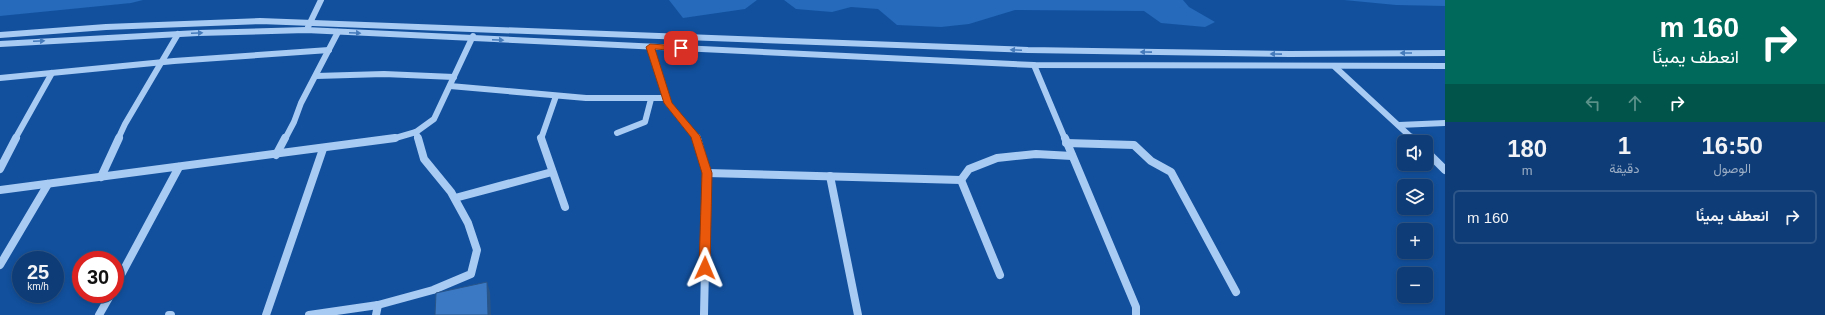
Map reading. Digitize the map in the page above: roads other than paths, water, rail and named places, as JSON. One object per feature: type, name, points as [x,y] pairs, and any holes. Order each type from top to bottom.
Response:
[{"type":"street","points":[[306,30],[321,0]]},
{"type":"street","points":[[0,35],[106,26],[260,21],[1020,50],[1290,54],[1445,53]]},
{"type":"street","points":[[0,44],[178,34],[306,30],[1034,65],[1335,67],[1445,66]]},
{"type":"street","points":[[0,190],[389,140],[416,132],[434,119],[475,30]]},
{"type":"street","points":[[276,155],[294,122],[301,103],[338,32]]},
{"type":"street","points":[[101,177],[125,124],[178,34]]},
{"type":"street","points":[[650,47],[668,103],[696,136],[707,173],[704,315]]},
{"type":"street","points":[[0,78],[161,63],[329,50]]},
{"type":"street","points":[[1290,54],[1303,66]]},
{"type":"street","points":[[1334,54],[1349,67]]},
{"type":"street","points":[[1034,65],[1136,306],[1136,315]]},
{"type":"street","points":[[1335,67],[1409,135]]},
{"type":"street","points":[[0,169],[26,118],[52,73]]},
{"type":"street","points":[[316,76],[384,74],[454,77]]},
{"type":"street","points":[[450,86],[523,95],[652,99],[667,98]]},
{"type":"street","points":[[556,96],[540,138],[565,207]]},
{"type":"street","points":[[617,133],[645,122],[652,99]]},
{"type":"street","points":[[1399,125],[1445,124]]},
{"type":"street","points":[[309,315],[378,305],[434,290],[471,274],[477,250],[468,223],[455,198],[424,159],[416,132]]},
{"type":"street","points":[[1066,143],[1134,145],[1151,161],[1171,172],[1236,292]]},
{"type":"street","points":[[266,315],[323,149]]},
{"type":"street","points":[[961,180],[969,170],[997,158],[1036,154],[1072,156]]},
{"type":"street","points":[[1433,158],[1445,170]]},
{"type":"street","points":[[124,269],[179,167]]},
{"type":"street","points":[[455,198],[552,172]]},
{"type":"street","points":[[707,173],[961,180]]},
{"type":"street","points":[[830,176],[858,315]]},
{"type":"street","points":[[961,180],[1000,274]]},
{"type":"street","points":[[0,265],[48,184]]},
{"type":"street","points":[[99,315],[106,303]]},
{"type":"street","points":[[376,315],[378,305]]}]
